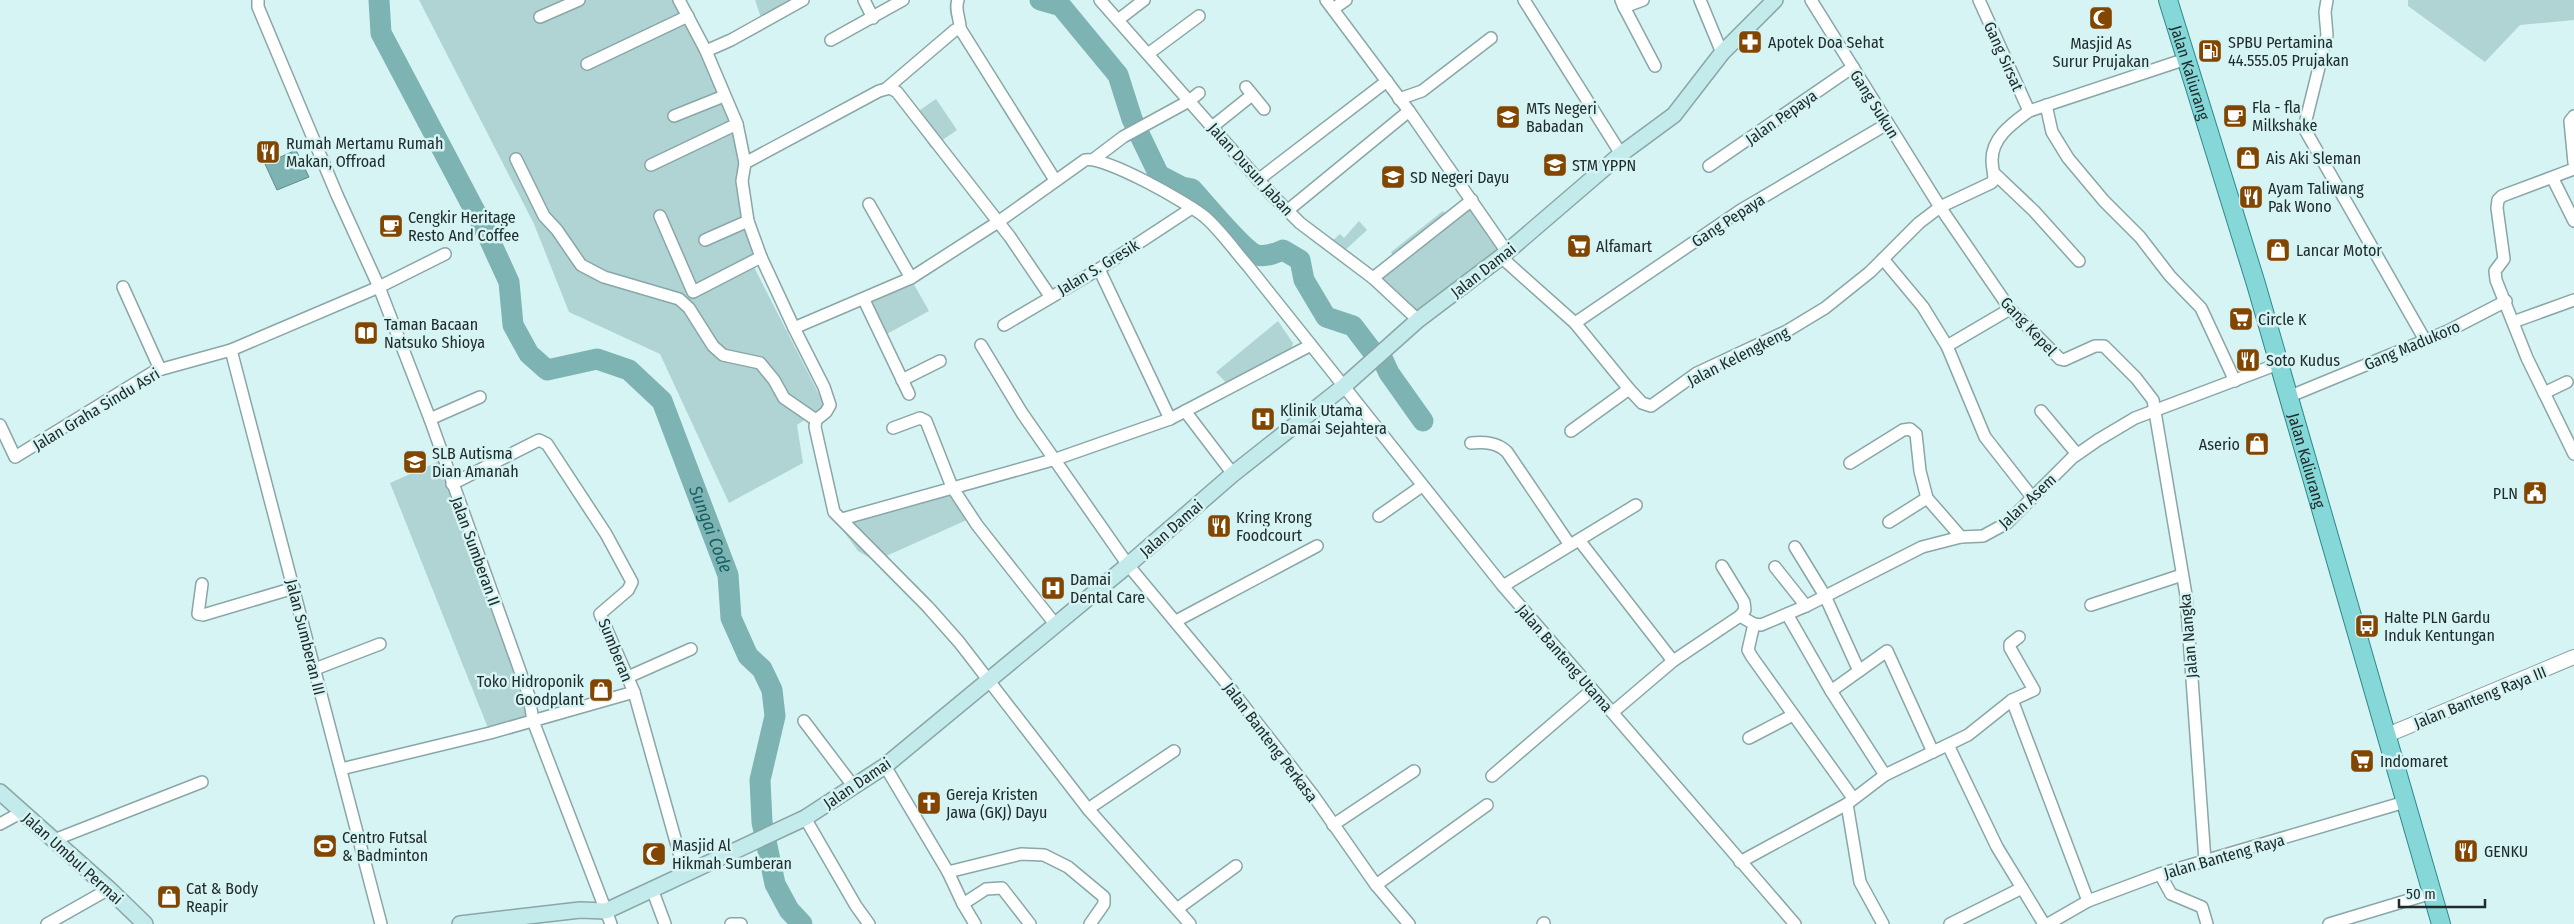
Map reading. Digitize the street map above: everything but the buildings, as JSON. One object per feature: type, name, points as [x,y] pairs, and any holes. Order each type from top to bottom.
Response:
[{"type":"main road","name":"Jalan Damai","points":[[460,924],[580,910],[609,917],[652,889],[805,818],[854,788],[885,766],[1128,565],[1233,474],[1343,387],[1418,320],[1504,255],[1622,154],[1674,115],[1722,53],[1775,0]]},
{"type":"main road","name":"Jalan Kaliurang","points":[[2168,0],[2288,397],[2441,924]]},
{"type":"main road","name":"Jalan Umbul Permai","points":[[0,792],[146,924]]},
{"type":"street","name":"Jalan Sumberan II","points":[[258,0],[258,7],[333,186],[379,287],[430,418],[529,696],[534,721],[609,917]]},
{"type":"street","points":[[540,17],[579,0]]},
{"type":"street","points":[[680,0],[706,51],[737,124],[745,163],[742,181],[748,221],[761,257],[824,387],[830,405],[826,412],[816,420]]},
{"type":"street","points":[[706,51],[736,38],[803,0]]},
{"type":"street","points":[[864,0],[873,18]]},
{"type":"street","points":[[831,40],[903,0]]},
{"type":"street","points":[[958,0],[956,7],[960,30],[1055,180]]},
{"type":"street","name":"Jalan Dusun Jaban","points":[[1100,0],[1148,54],[1193,98],[1214,126],[1288,210],[1373,278],[1418,320]]},
{"type":"street","points":[[1118,20],[1144,0]]},
{"type":"street","points":[[1329,4],[1346,0]]},
{"type":"street","points":[[1524,0],[1622,154]]},
{"type":"street","points":[[1644,0],[1622,3],[1655,66]]},
{"type":"street","points":[[1700,0],[1722,53]]},
{"type":"street","name":"Gang Sukun","points":[[1811,0],[1940,207]]},
{"type":"street","name":"Gang Sirsat","points":[[1979,0],[2029,111]]},
{"type":"street","points":[[2327,0],[2327,35],[2304,128],[2425,340]]},
{"type":"street","name":"Jalan Kelengkeng","points":[[1329,4],[1409,111],[1472,200],[1504,255],[1575,323],[1642,403],[1651,406],[1697,372],[1787,332],[1825,308],[1883,259],[1919,223],[1940,207],[1991,183],[1994,174]]},
{"type":"street","points":[[587,64],[688,16]]},
{"type":"street","points":[[1148,54],[1199,16]]},
{"type":"street","points":[[745,163],[888,88],[955,30],[960,30]]},
{"type":"street","points":[[1399,99],[1422,91],[1491,38]]},
{"type":"street","points":[[2079,261],[2034,211],[1994,174],[1993,150],[1998,138],[2010,125],[2029,111],[2186,59]]},
{"type":"street","name":"Jalan Pepaya","points":[[1709,166],[1853,67]]},
{"type":"street","points":[[1260,178],[1386,81]]},
{"type":"street","points":[[888,88],[897,92],[998,222],[1050,296]]},
{"type":"street","points":[[1214,126],[1249,91],[1264,109]]},
{"type":"street","points":[[674,116],[724,96]]},
{"type":"street","points":[[794,328],[864,300],[911,278],[998,222],[1081,162],[1094,159],[1123,138],[1193,98]]},
{"type":"street","points":[[2046,105],[2052,132],[2068,158],[2104,201],[2140,237],[2170,276],[2201,308],[2235,381]]},
{"type":"street","points":[[1288,210],[1409,111]]},
{"type":"street","points":[[2574,116],[2570,121],[2574,163]]},
{"type":"street","points":[[651,165],[737,124]]},
{"type":"street","name":"Gang Pepaya","points":[[1575,323],[1741,210],[1887,124]]},
{"type":"street","points":[[516,158],[544,216],[557,230],[581,266],[589,271],[628,285],[679,299],[689,308],[714,346],[729,357],[746,358],[760,363],[774,380],[784,398],[816,420]]},
{"type":"street","name":"Jalan Banteng Utama","points":[[1094,159],[1153,185],[1205,218],[1248,266],[1503,586],[1795,924]]},
{"type":"street","points":[[2574,169],[2553,179],[2502,196],[2498,200],[2497,208],[2504,258],[2495,271],[2513,322],[2544,393],[2574,454]]},
{"type":"street","points":[[2553,179],[2574,221]]},
{"type":"street","points":[[1373,278],[1472,200]]},
{"type":"street","points":[[869,204],[911,278]]},
{"type":"street","name":"Gang Kepel","points":[[1940,207],[2010,309],[2060,359],[2064,360],[2095,346],[2104,346],[2136,378],[2153,400],[2155,412]]},
{"type":"street","name":"Jalan S. Gresik","points":[[1004,325],[1050,296],[1099,269],[1192,208]]},
{"type":"street","points":[[660,216],[693,292],[761,257]]},
{"type":"street","points":[[705,240],[748,221]]},
{"type":"street","name":"Jalan Graha Sindu Asri","points":[[0,425],[15,458],[160,369],[232,350],[379,287],[446,254]]},
{"type":"street","points":[[1883,259],[1923,307],[1947,346],[1985,437],[2032,497]]},
{"type":"street","points":[[1099,269],[1170,419]]},
{"type":"street","points":[[123,287],[160,369]]},
{"type":"street","points":[[864,300],[909,394]]},
{"type":"street","points":[[2513,322],[2574,300]]},
{"type":"street","name":"Gang Madukoro","points":[[2288,397],[2425,340],[2506,301]]},
{"type":"street","points":[[1947,346],[2010,309]]},
{"type":"street","name":"Jalan Banteng Perkasa","points":[[981,345],[1022,413],[1056,459],[1128,565],[1176,621],[1291,766],[1376,884],[1409,924]]},
{"type":"street","points":[[842,519],[1056,459],[1170,419],[1311,346]]},
{"type":"street","name":"Jalan Sumberan III","points":[[232,350],[381,924]]},
{"type":"street","points":[[902,380],[940,361]]},
{"type":"street","name":"Jalan Asem","points":[[1754,624],[1761,624],[1806,606],[1922,547],[1965,537],[1983,536],[2007,523],[2077,454],[2135,418],[2278,364]]},
{"type":"street","points":[[2544,393],[2567,382]]},
{"type":"street","points":[[1571,431],[1629,389]]},
{"type":"street","points":[[430,418],[480,397]]},
{"type":"street","points":[[1185,411],[1233,474]]},
{"type":"street","points":[[2041,411],[2077,454]]},
{"type":"street","name":"Jalan Nangka","points":[[2155,412],[2182,575],[2191,645],[2205,862]]},
{"type":"street","points":[[893,428],[920,418],[926,421],[952,487],[996,551],[1055,624]]},
{"type":"street","points":[[816,420],[816,428],[834,512],[928,607],[988,680],[1088,809],[1190,924]]},
{"type":"street","points":[[1850,463],[1903,430],[1910,429],[1916,434],[1920,472],[1927,498],[1965,537]]},
{"type":"street","name":"Sumberan","points":[[452,484],[539,440],[547,444],[606,534],[631,576],[631,587],[600,614],[634,692],[685,874]]},
{"type":"street","points":[[1471,443],[1486,442],[1502,447],[1507,452],[1574,542],[1673,661]]},
{"type":"street","points":[[1379,516],[1422,486]]},
{"type":"street","points":[[1889,522],[1927,498]]},
{"type":"street","points":[[1503,586],[1636,505]]},
{"type":"street","points":[[1176,621],[1317,546]]},
{"type":"street","points":[[1795,547],[1825,596],[1859,671]]},
{"type":"street","points":[[1613,712],[1673,661],[1740,616],[1745,610],[1744,602],[1722,566]]},
{"type":"street","points":[[1775,567],[1806,606]]},
{"type":"street","points":[[2091,605],[2182,575]]},
{"type":"street","points":[[202,584],[197,609],[198,614],[203,615],[294,588]]},
{"type":"street","points":[[1787,614],[1831,691],[1885,775]]},
{"type":"street","points":[[1740,616],[1754,624],[1748,650],[1850,801],[1860,882],[1883,924]]},
{"type":"street","points":[[1740,862],[1850,801],[1885,775],[1968,734],[2012,700],[2034,690],[2010,648],[2010,644],[2019,637]]},
{"type":"street","points":[[315,669],[380,644]]},
{"type":"street","points":[[628,677],[691,649]]},
{"type":"street","points":[[1831,691],[1886,651],[1933,752]]},
{"type":"street","name":"Jalan Banteng Raya III","points":[[2385,736],[2574,657]]},
{"type":"street","points":[[1492,776],[1592,690]]},
{"type":"street","points":[[341,768],[534,721],[634,692]]},
{"type":"street","points":[[2012,700],[2088,901]]},
{"type":"street","points":[[1749,738],[1793,715]]},
{"type":"street","points":[[804,721],[854,788]]},
{"type":"street","points":[[1948,745],[1997,846],[2044,924]]},
{"type":"street","points":[[1088,809],[1174,751]]},
{"type":"street","points":[[885,766],[948,872],[975,924]]},
{"type":"street","points":[[1333,825],[1414,771]]},
{"type":"street","points":[[54,840],[202,782]]},
{"type":"street","name":"Jalan Banteng Raya","points":[[2048,924],[2088,901],[2160,874],[2405,802]]},
{"type":"street","points":[[1376,884],[1487,805]]},
{"type":"street","points":[[0,824],[22,812]]},
{"type":"street","points":[[805,818],[869,924]]},
{"type":"street","points":[[948,872],[1021,854],[1044,855],[1068,867],[1104,897],[1104,904],[1090,924]]},
{"type":"street","points":[[1177,909],[1236,866]]},
{"type":"street","points":[[2160,874],[2171,894],[2202,907],[2207,924]]},
{"type":"street","points":[[963,904],[986,889],[1002,888],[1030,924]]},
{"type":"street","points":[[1950,924],[2022,888]]},
{"type":"street","points":[[47,924],[109,889]]},
{"type":"street","points":[[652,889],[665,924]]},
{"type":"street","points":[[2329,924],[2432,893]]},
{"type":"street","points":[[731,924],[741,924]]},
{"type":"shaded area","points":[[419,0],[680,0],[723,96],[732,131],[745,163],[742,182],[755,269],[825,406],[797,425],[803,463],[729,503],[660,354],[569,312],[534,224]]},
{"type":"shaded area","points":[[755,0],[802,0],[762,21]]},
{"type":"shaded area","points":[[2408,0],[2574,0],[2574,20],[2520,25],[2485,62],[2408,6]]},
{"type":"shaded area","points":[[936,99],[957,130],[931,148],[910,117]]},
{"type":"shaded area","points":[[296,150],[309,177],[277,190],[265,164]]},
{"type":"shaded area","points":[[1473,201],[1505,252],[1416,318],[1374,278]]},
{"type":"shaded area","points":[[1443,211],[1449,217],[1395,259],[1391,252]]},
{"type":"shaded area","points":[[1359,221],[1367,230],[1343,252],[1331,242],[1340,234],[1344,238]]},
{"type":"shaded area","points":[[912,281],[929,311],[885,335],[866,301]]},
{"type":"shaded area","points":[[1278,321],[1293,343],[1290,355],[1230,387],[1216,372]]},
{"type":"shaded area","points":[[444,459],[533,721],[490,733],[390,483]]},
{"type":"shaded area","points":[[946,488],[969,519],[875,561],[858,551],[834,518],[903,509]]},
{"type":"waterway","name":"Sungai Code","points":[[379,0],[381,33],[487,234],[509,282],[513,325],[529,354],[547,370],[597,359],[629,370],[662,401],[728,575],[731,618],[748,656],[762,669],[772,690],[775,716],[760,780],[762,822],[775,884],[789,910],[802,924]]},
{"type":"waterway","points":[[1040,0],[1061,6],[1118,75],[1132,119],[1159,175],[1182,187],[1192,189],[1251,252],[1264,256],[1283,250],[1300,260],[1304,280],[1326,317],[1353,326],[1372,351]]},
{"type":"waterway","points":[[1383,360],[1389,373],[1423,421]]},
{"type":"place","name":"Masjid As Surur Prujakan","points":[[2101,18]]},
{"type":"place","name":"Apotek Doa Sehat","points":[[1750,42]]},
{"type":"place","name":"SPBU Pertamina 44.555.05 Prujakan","points":[[2210,51]]},
{"type":"place","name":"Fla - fla Milkshake","points":[[2235,116]]},
{"type":"place","name":"MTs Negeri Babadan","points":[[1508,117]]},
{"type":"place","name":"Rumah Mertamu Rumah Makan, Offroad","points":[[268,152]]},
{"type":"place","name":"Ais Aki Sleman","points":[[2248,158]]},
{"type":"place","name":"STM YPPN","points":[[1555,165]]},
{"type":"place","name":"SD Negeri Dayu","points":[[1393,177]]},
{"type":"place","name":"Ayam Taliwang Pak Wono","points":[[2251,197]]},
{"type":"place","name":"Cengkir Heritage Resto And Coffee","points":[[391,226]]},
{"type":"place","name":"Alfamart","points":[[1579,246]]},
{"type":"place","name":"Lancar Motor","points":[[2278,250]]},
{"type":"place","name":"Circle K","points":[[2241,319]]},
{"type":"place","name":"Taman Bacaan Natsuko Shioya","points":[[366,333]]},
{"type":"place","name":"Soto Kudus","points":[[2248,360]]},
{"type":"place","name":"Klinik Utama Damai Sejahtera","points":[[1263,419]]},
{"type":"place","name":"Aserio","points":[[2257,444]]},
{"type":"place","name":"SLB Autisma Dian Amanah","points":[[415,462]]},
{"type":"place","name":"PLN","points":[[2535,493]]},
{"type":"place","name":"Kring Krong Foodcourt","points":[[1219,526]]},
{"type":"place","name":"Damai Dental Care","points":[[1053,588]]},
{"type":"place","name":"Halte PLN Gardu Induk Kentungan","points":[[2367,626]]},
{"type":"place","name":"Toko Hidroponik Goodplant","points":[[601,690]]},
{"type":"place","name":"Indomaret","points":[[2362,761]]},
{"type":"place","name":"Gereja Kristen Jawa (GKJ) Dayu","points":[[929,803]]},
{"type":"place","name":"Centro Futsal & Badminton","points":[[325,846]]},
{"type":"place","name":"GENKU","points":[[2466,851]]},
{"type":"place","name":"Masjid Al Hikmah Sumberan","points":[[654,854]]},
{"type":"place","name":"Cat & Body Reapir","points":[[169,897]]}]
